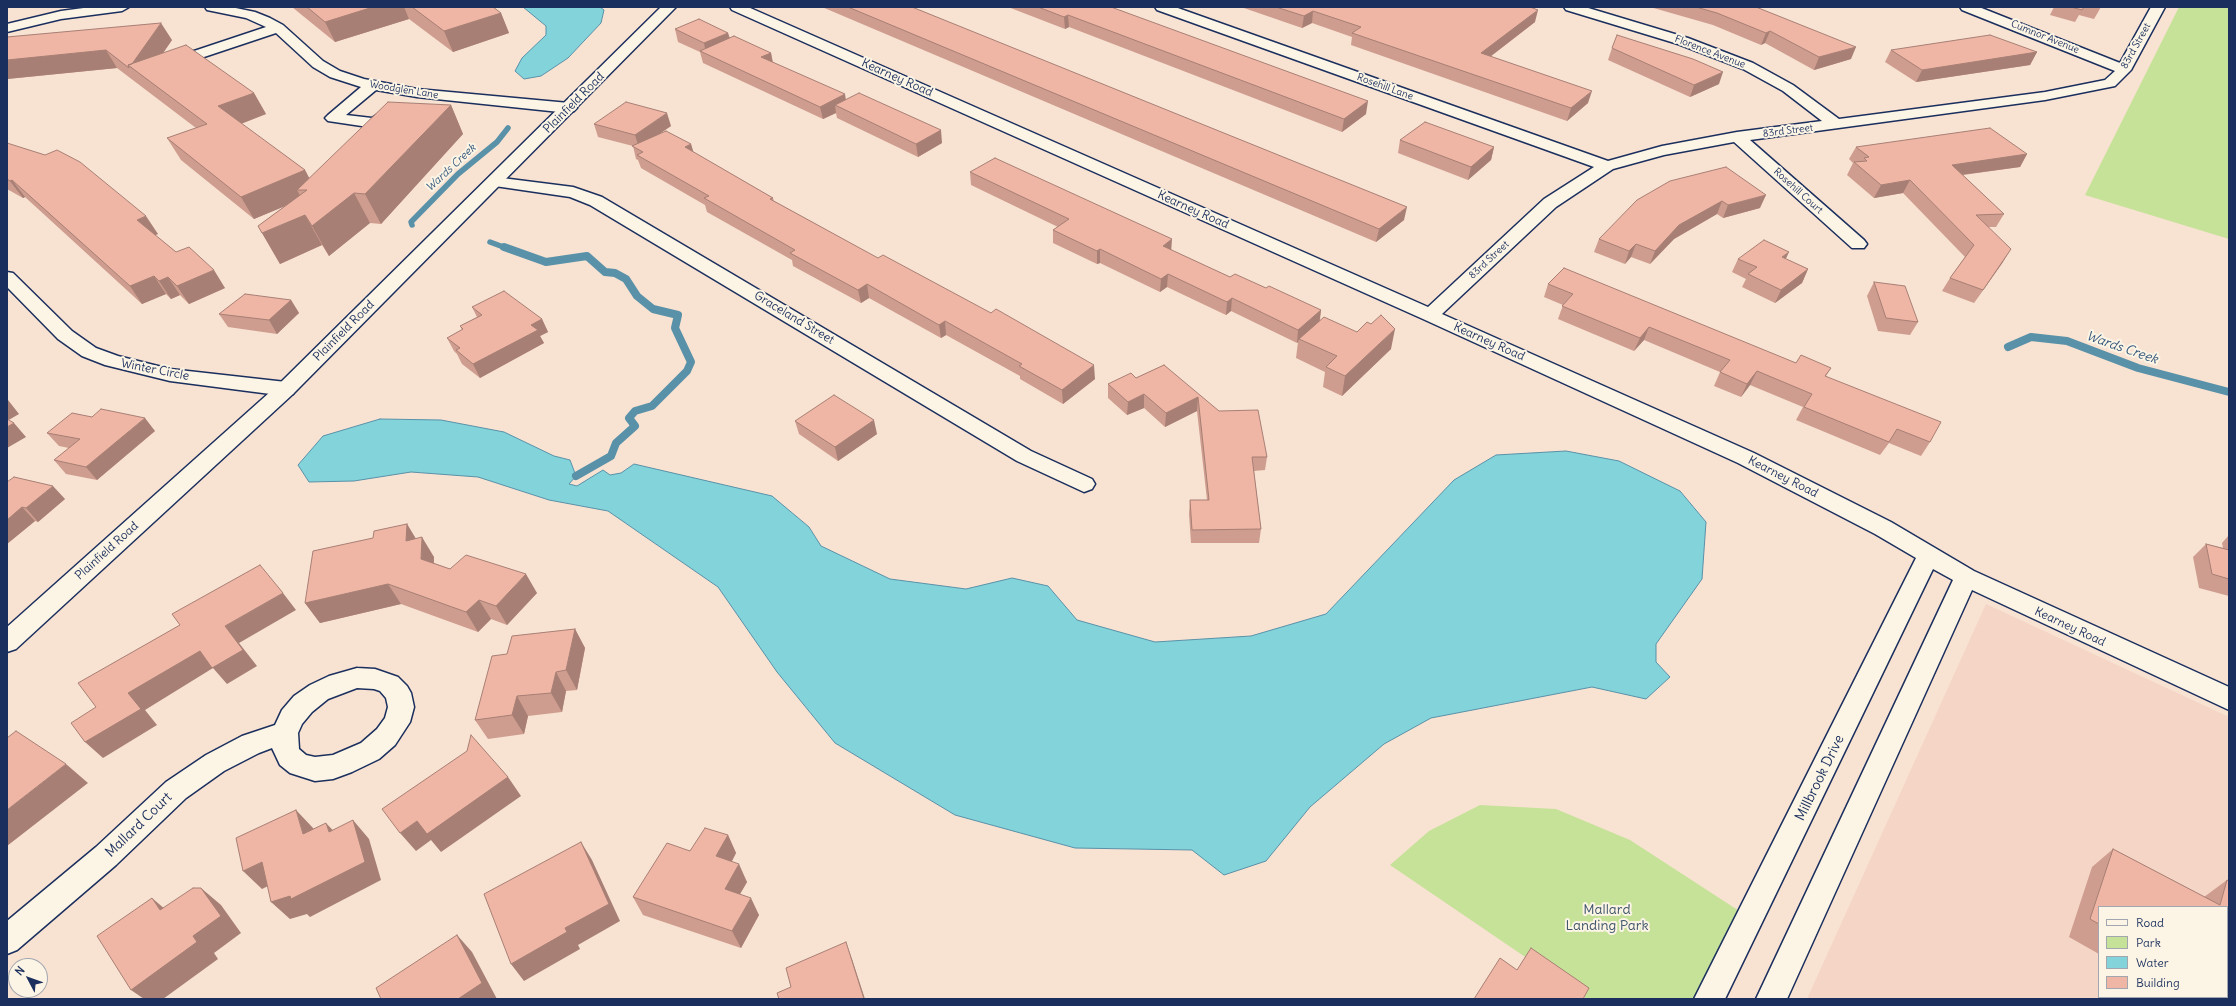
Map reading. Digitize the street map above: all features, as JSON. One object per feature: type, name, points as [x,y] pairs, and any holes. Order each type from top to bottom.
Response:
[{"type":"street","points":[[7,28],[82,12],[122,7]]},
{"type":"street","name":"Woodglen Lane","points":[[212,7],[250,15],[278,28],[318,64],[335,74],[373,85],[417,93],[568,108]]},
{"type":"street","name":"Plainfield Road","points":[[7,642],[286,389],[669,7]]},
{"type":"street","name":"Kearney Road","points":[[738,7],[1430,315],[1746,458],[1883,528],[1928,556],[1966,577],[2229,699]]},
{"type":"street","name":"Rosehill Lane","points":[[1162,7],[1607,166]]},
{"type":"street","name":"Florence Avenue","points":[[1571,7],[1689,43],[1748,66],[1788,88],[1836,124]]},
{"type":"street","name":"Cumnor Avenue","points":[[1967,7],[2124,70]]},
{"type":"street","name":"83rd Street","points":[[1430,315],[1550,203],[1607,166],[1662,151],[1737,137],[2078,91],[2110,83],[2124,70],[2158,7]]},
{"type":"street","points":[[10,42],[37,28],[82,12]]},
{"type":"street","points":[[190,57],[278,28]]},
{"type":"street","points":[[373,85],[334,118],[375,124],[417,93]]},
{"type":"street","name":"Rosehill Court","points":[[1737,137],[1858,244]]},
{"type":"street","name":"Graceland Street","points":[[494,182],[573,192],[596,201],[1024,456],[1084,484]]},
{"type":"street","name":"Winter Circle","points":[[7,277],[65,335],[89,352],[112,362],[170,375],[286,389]]},
{"type":"street","name":"Millbrook Drive","points":[[1709,999],[1928,556]]},
{"type":"street","points":[[1772,999],[1966,577]]},
{"type":"street","name":"Mallard Court","points":[[7,940],[106,856],[176,790],[221,760],[251,744],[285,732]]},
{"type":"shaded area","points":[[1986,604],[2229,717],[2229,999],[1807,999]]},
{"type":"green space","points":[[2179,7],[2229,7],[2229,239],[2085,195]]},
{"type":"green space","name":"Mallard Landing Park","points":[[1480,805],[1556,809],[1630,840],[1750,918],[1709,999],[1587,999],[1390,865],[1429,831]]},
{"type":"water","points":[[523,7],[600,7],[604,10],[601,23],[568,58],[541,76],[524,79],[515,71],[522,58],[546,35],[546,26]]},
{"type":"water","points":[[380,419],[441,420],[504,432],[554,456],[570,460],[576,476],[569,484],[577,486],[603,470],[610,475],[621,473],[634,464],[772,496],[809,527],[821,546],[890,579],[966,589],[1012,578],[1048,586],[1077,620],[1155,642],[1251,636],[1326,614],[1454,480],[1496,455],[1566,451],[1619,461],[1680,491],[1706,522],[1702,579],[1656,644],[1656,662],[1670,677],[1646,699],[1592,687],[1431,718],[1384,744],[1310,807],[1266,861],[1224,875],[1192,850],[1075,848],[955,815],[835,743],[777,672],[718,587],[608,511],[549,500],[478,477],[411,472],[354,481],[309,482],[298,465],[323,436]]},
{"type":"building","points":[[307,7],[373,7],[325,22]]},
{"type":"building","points":[[412,7],[493,7],[501,13],[444,31]]},
{"type":"building","points":[[848,7],[912,7],[1407,207],[1379,229]]},
{"type":"building","points":[[1038,7],[1111,7],[1368,101],[1344,119],[1068,15],[1064,17]]},
{"type":"building","points":[[1276,7],[1530,7],[1538,10],[1481,53],[1592,91],[1571,108],[1352,33],[1361,27],[1313,11],[1304,16]]},
{"type":"building","points":[[1696,7],[1756,7],[1856,47],[1819,57],[1770,31],[1766,33],[1717,13]]},
{"type":"building","points":[[2071,7],[2084,7],[2082,10]]},
{"type":"building","points":[[699,19],[728,33],[704,43],[675,29]]},
{"type":"building","points":[[161,23],[132,64],[128,65],[129,68],[106,50],[7,60],[7,37]]},
{"type":"building","points":[[1617,35],[1693,59],[1723,72],[1694,85],[1612,48]]},
{"type":"building","points":[[1990,35],[2037,52],[1922,70],[1891,50]]},
{"type":"building","points":[[734,36],[771,53],[761,57],[845,94],[820,107],[700,51]]},
{"type":"building","points":[[186,45],[254,93],[218,106],[305,170],[241,197],[167,138],[207,124],[128,65]]},
{"type":"building","points":[[859,93],[941,130],[916,144],[835,105]]},
{"type":"building","points":[[388,102],[451,105],[365,194],[354,193],[312,226],[305,215],[262,233],[258,226],[307,190],[297,190]]},
{"type":"building","points":[[626,102],[667,113],[635,135],[594,124]]},
{"type":"building","points":[[1425,122],[1494,147],[1471,167],[1400,140]]},
{"type":"building","points":[[1990,128],[2027,154],[1952,165],[2004,214],[1976,215],[2011,249],[1983,290],[1950,278],[1974,245],[1910,180],[1881,185],[1854,162],[1867,161],[1864,158],[1869,157],[1856,147]]},
{"type":"building","points":[[666,131],[691,144],[685,147],[773,198],[770,199],[878,258],[883,255],[991,313],[996,309],[1094,365],[1062,390],[1019,366],[1022,364],[945,321],[939,325],[867,284],[858,290],[790,253],[795,250],[704,198],[709,196],[637,155],[643,152],[632,146]]},
{"type":"building","points":[[7,143],[45,155],[57,150],[80,162],[146,216],[137,220],[176,252],[189,247],[214,270],[177,286],[168,277],[159,281],[154,276],[130,286],[12,180],[10,181],[7,179]]},
{"type":"building","points":[[995,158],[1172,239],[1163,246],[1230,277],[1235,274],[1266,288],[1269,286],[1321,310],[1298,330],[1232,298],[1227,302],[1168,274],[1161,279],[1100,249],[1097,251],[1053,230],[1069,219],[970,172]]},
{"type":"building","points":[[1726,167],[1766,195],[1728,205],[1722,201],[1679,225],[1655,251],[1636,244],[1629,251],[1599,239],[1637,200],[1670,181]]},
{"type":"building","points":[[1764,240],[1789,252],[1782,257],[1808,269],[1781,290],[1748,274],[1757,267],[1738,259]]},
{"type":"building","points":[[1564,268],[1796,363],[1801,355],[1831,368],[1825,376],[1941,422],[1930,442],[1897,429],[1889,442],[1804,407],[1812,394],[1757,371],[1747,384],[1720,372],[1730,360],[1649,327],[1640,338],[1562,306],[1573,294],[1548,284]]},
{"type":"building","points":[[1874,282],[1905,286],[1918,322],[1886,318]]},
{"type":"building","points":[[504,291],[542,319],[531,325],[538,330],[473,364],[456,350],[460,348],[447,338],[463,329],[460,326],[482,315],[472,307]]},
{"type":"building","points":[[245,294],[291,300],[269,320],[219,314]]},
{"type":"building","points":[[1381,315],[1395,329],[1345,376],[1326,367],[1337,356],[1299,339],[1324,317],[1357,332],[1367,322],[1371,324]]},
{"type":"building","points":[[1164,365],[1219,411],[1258,410],[1267,457],[1252,457],[1261,529],[1192,530],[1190,500],[1209,500],[1198,397],[1166,413],[1144,394],[1128,402],[1108,384],[1131,373],[1136,378]]},
{"type":"building","points":[[834,395],[874,420],[835,447],[795,421]]},
{"type":"building","points":[[101,409],[145,418],[86,467],[54,460],[80,439],[47,433],[72,413],[92,417]]},
{"type":"building","points":[[7,419],[14,423],[7,427]]},
{"type":"building","points":[[14,477],[53,486],[26,508],[22,507],[7,520],[7,482]]},
{"type":"building","points":[[407,524],[406,541],[422,537],[421,559],[450,569],[466,555],[526,574],[496,606],[479,600],[466,612],[388,584],[305,603],[313,551],[373,538],[374,531]]},
{"type":"building","points":[[2206,544],[2229,550],[2229,579],[2212,574]]},
{"type":"building","points":[[260,565],[283,593],[225,626],[243,650],[212,668],[200,651],[128,693],[141,709],[85,742],[71,723],[96,707],[78,683],[180,625],[172,614]]},
{"type":"building","points":[[575,629],[566,670],[556,672],[551,693],[517,696],[512,715],[475,720],[492,656],[507,654],[512,636]]},
{"type":"building","points":[[16,731],[66,764],[7,810],[7,738]]},
{"type":"building","points":[[471,735],[508,777],[427,834],[417,821],[400,833],[382,809],[467,751]]},
{"type":"building","points":[[296,810],[303,834],[326,823],[329,832],[353,820],[365,862],[291,899],[290,896],[271,902],[262,862],[243,871],[236,838]]},
{"type":"building","points":[[705,828],[728,835],[716,856],[739,864],[725,889],[751,898],[732,931],[633,897],[667,843],[690,851]]},
{"type":"building","points":[[581,842],[609,904],[565,928],[567,932],[511,964],[484,894]]},
{"type":"building","points":[[2113,849],[2220,905],[2227,880],[2229,881],[2229,997],[2228,906],[2098,906],[2098,923],[2090,919]]},
{"type":"building","points":[[193,888],[201,888],[221,916],[193,936],[197,942],[131,990],[97,936],[152,898],[160,910]]},
{"type":"building","points":[[457,935],[482,983],[458,999],[381,999],[376,988]]},
{"type":"building","points":[[846,942],[864,999],[779,999],[777,993],[791,987],[786,968]]},
{"type":"building","points":[[1531,948],[1589,988],[1583,999],[1474,999],[1500,958],[1517,970]]},
{"type":"waterway","name":"Wards Creek","points":[[412,225],[411,222],[458,174],[497,142],[508,128]]},
{"type":"waterway","name":"Wards Creek","points":[[490,242],[506,248]]},
{"type":"waterway","name":"Wards Creek","points":[[504,247],[546,262],[587,256],[605,272],[615,273],[626,279],[637,296],[653,309],[678,315],[675,328],[691,362],[687,371],[652,406],[635,411],[629,418],[635,426],[616,443],[611,456],[576,476]]},
{"type":"waterway","name":"Wards Creek","points":[[2008,347],[2031,337],[2067,341],[2138,368],[2229,392]]}]
